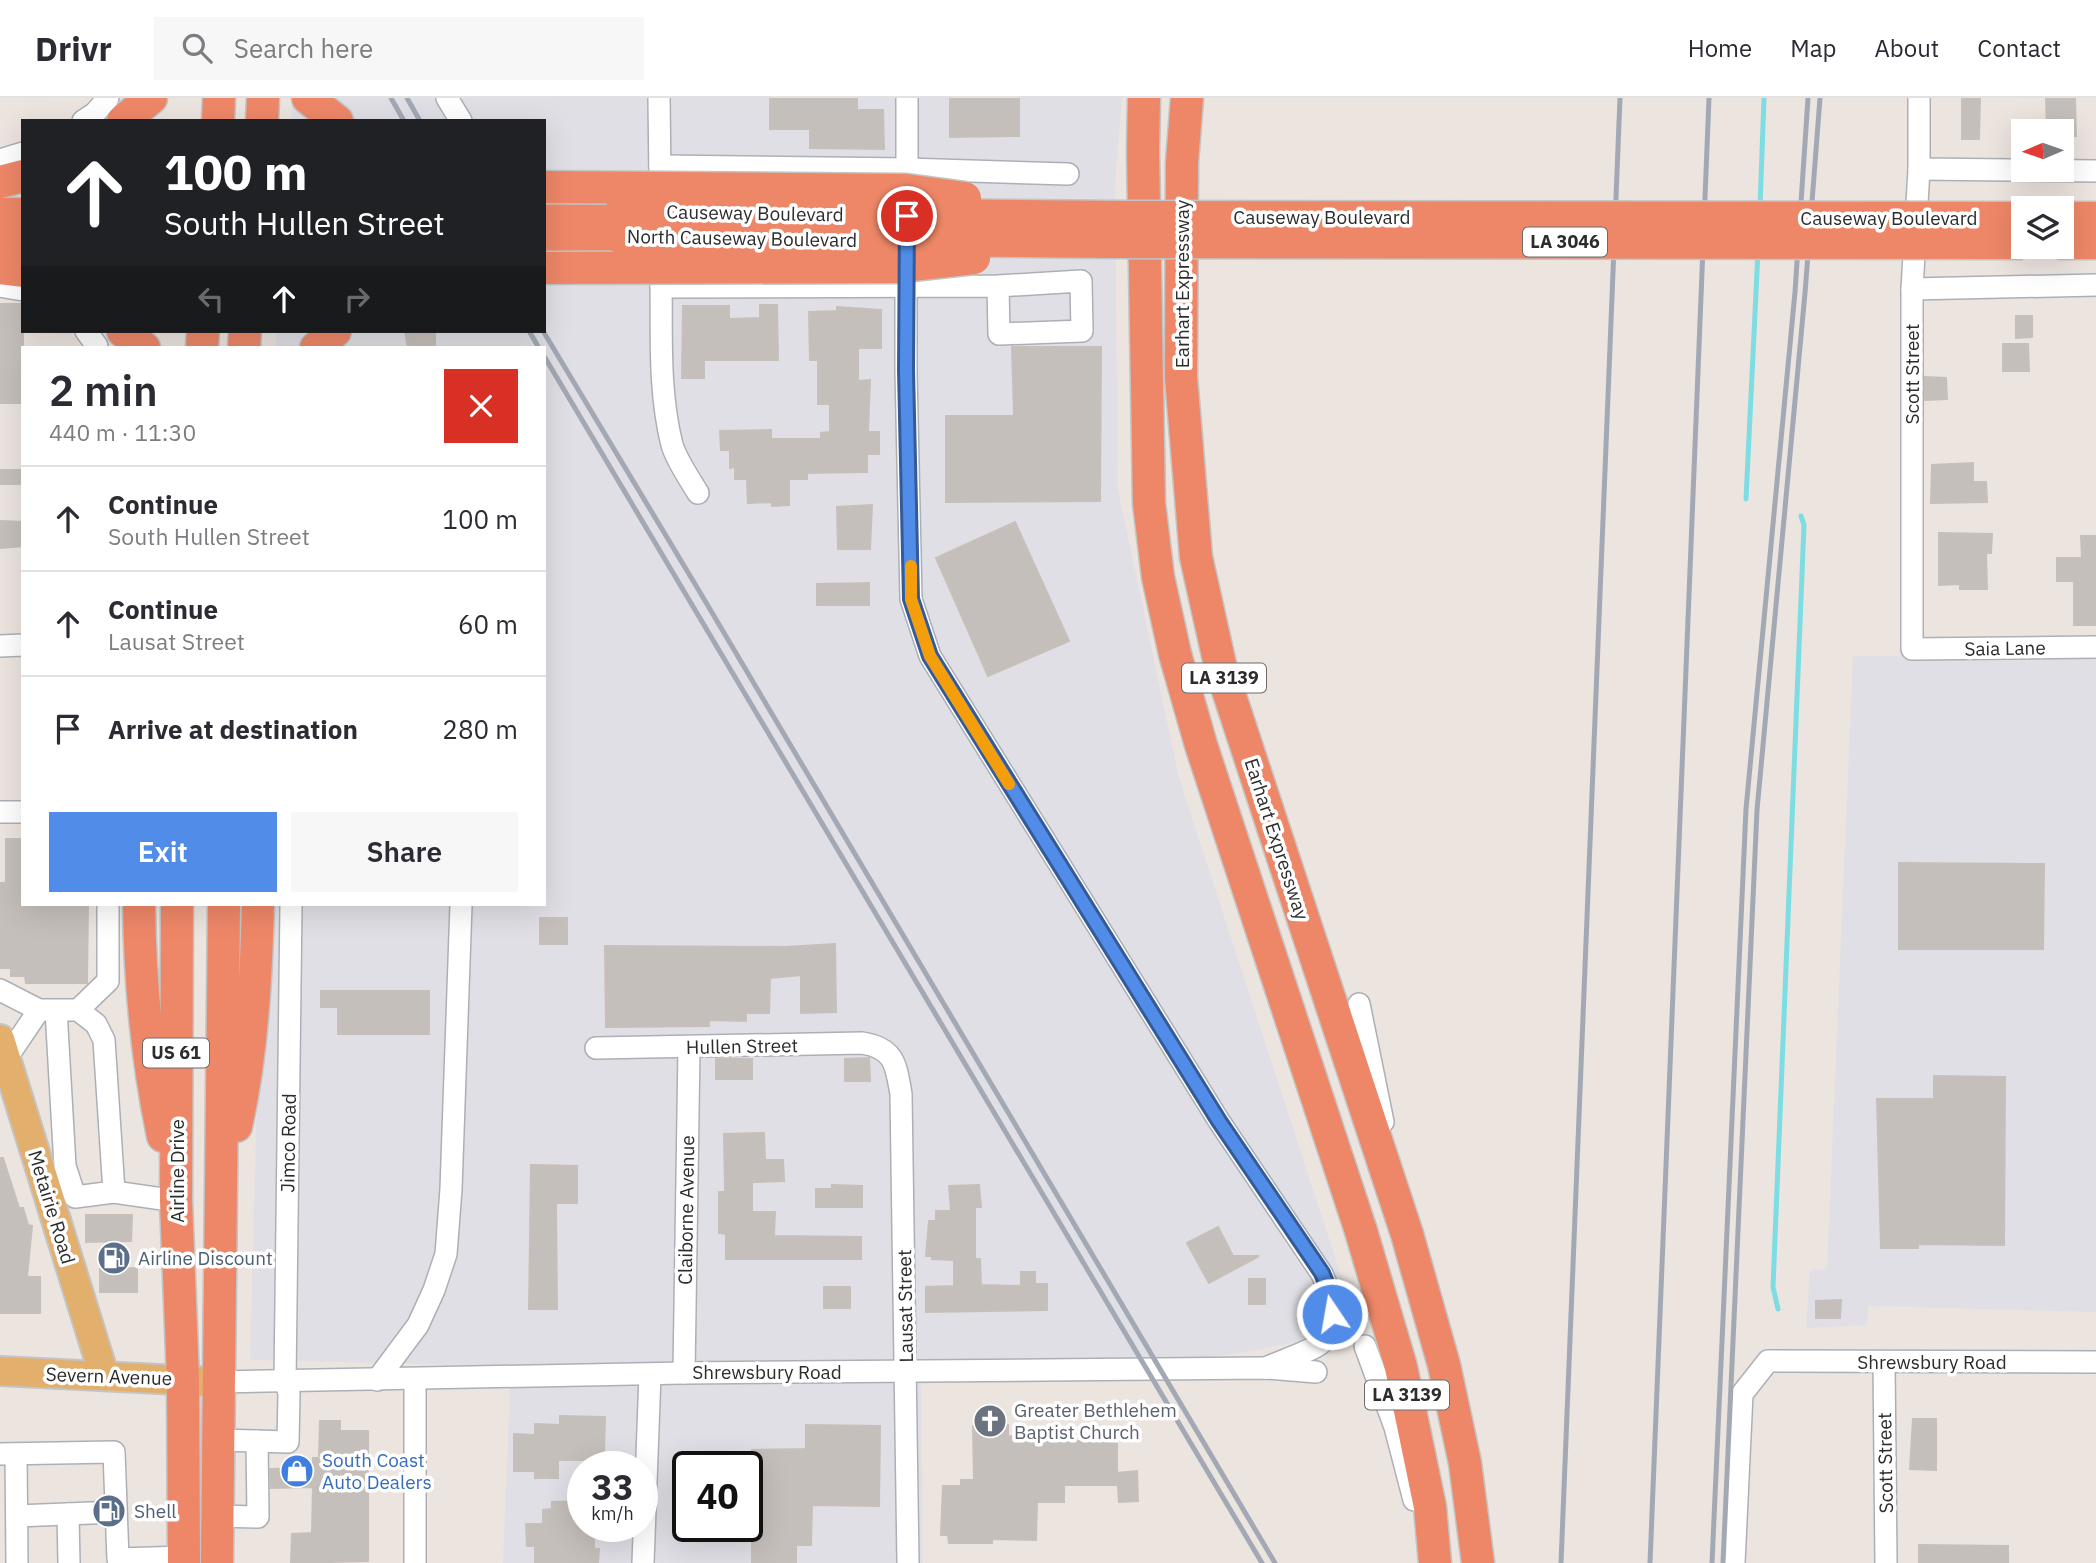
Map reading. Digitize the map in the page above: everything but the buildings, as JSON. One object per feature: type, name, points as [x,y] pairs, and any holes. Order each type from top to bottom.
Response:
[{"type":"highway","points":[[218,119],[219,98]]},
{"type":"highway","points":[[262,119],[263,98]]},
{"type":"highway","name":"Earhart Expressway","points":[[1144,98],[1149,503],[1158,577],[1175,654],[1201,745],[1361,1231],[1401,1367],[1430,1507],[1433,1563]]},
{"type":"highway","name":"Earhart Expressway","points":[[1187,98],[1182,162],[1181,377],[1196,557],[1221,669],[1406,1234],[1444,1365],[1465,1463],[1478,1563]]},
{"type":"highway","points":[[0,182],[21,177]]},
{"type":"highway","points":[[546,187],[906,190],[1031,207],[1126,216]]},
{"type":"highway","name":"Causeway Boulevard","points":[[621,212],[2011,218]]},
{"type":"highway","name":"North Causeway Boulevard","points":[[546,213],[621,212]]},
{"type":"highway","points":[[0,214],[21,214]]},
{"type":"highway","points":[[2074,218],[2096,218]]},
{"type":"highway","name":"North Causeway Boulevard","points":[[546,237],[1108,242]]},
{"type":"highway","points":[[0,240],[21,240]]},
{"type":"highway","points":[[546,268],[894,267],[1108,242]]},
{"type":"highway","name":"Causeway Boulevard","points":[[1108,242],[2011,243]]},
{"type":"highway","points":[[2074,243],[2096,243]]},
{"type":"highway","points":[[0,268],[21,271]]},
{"type":"highway","points":[[318,346],[333,333]]},
{"type":"highway","points":[[111,337],[138,346]]},
{"type":"highway","points":[[139,906],[142,999],[150,1072],[176,1201]]},
{"type":"highway","name":"Airline Drive","points":[[177,906],[176,1201],[183,1379],[184,1560]]},
{"type":"highway","name":"US 61","points":[[217,1563],[223,906]]},
{"type":"highway","points":[[220,1199],[242,1099],[255,989],[258,913]]},
{"type":"main road","name":"Metairie Road","points":[[2,1051],[63,1199],[104,1375]]},
{"type":"main road","name":"Severn Avenue","points":[[0,1371],[218,1382]]},
{"type":"street","points":[[447,98],[460,119]]},
{"type":"street","points":[[659,98],[660,355],[673,447],[698,493]]},
{"type":"street","points":[[907,98],[905,288],[911,599],[930,656],[1191,1077],[1322,1273],[1329,1290],[1332,1314],[1329,1329],[1321,1343],[1266,1368]]},
{"type":"street","name":"Scott Street","points":[[1914,649],[1912,289],[1919,169],[1919,98]]},
{"type":"street","points":[[86,119],[94,113],[132,108]]},
{"type":"street","points":[[0,160],[21,154]]},
{"type":"street","points":[[660,166],[1068,174]]},
{"type":"street","points":[[1919,169],[2096,171]]},
{"type":"street","points":[[661,288],[905,288],[1081,281],[1082,331],[999,334],[999,286]]},
{"type":"street","points":[[1912,289],[2096,285]]},
{"type":"street","points":[[0,286],[21,290]]},
{"type":"street","points":[[0,646],[21,645]]},
{"type":"street","name":"Saia Lane","points":[[1914,649],[2096,647]]},
{"type":"street","points":[[0,812],[21,812]]},
{"type":"street","points":[[78,1010],[108,981],[108,906]]},
{"type":"street","name":"Jimco Road","points":[[257,1441],[288,1442],[289,1393],[285,1381],[291,906]]},
{"type":"street","points":[[377,1380],[418,1325],[435,1290],[446,1254],[451,1189],[461,906]]},
{"type":"street","points":[[0,990],[47,1010],[78,1010],[96,1024],[103,1040],[114,1192]]},
{"type":"street","points":[[1359,1004],[1406,1234]]},
{"type":"street","points":[[2,1051],[47,1010]]},
{"type":"street","points":[[47,1010],[65,1166],[63,1199],[114,1192],[176,1201]]},
{"type":"street","name":"Hullen Street","points":[[596,1048],[862,1043],[876,1045],[887,1051]]},
{"type":"street","name":"Claiborne Avenue","points":[[684,1373],[689,1048]]},
{"type":"street","name":"Lausat Street","points":[[887,1051],[896,1067],[901,1094],[908,1563]]},
{"type":"street","points":[[1365,1346],[1395,1427],[1433,1563]]},
{"type":"street","name":"Shrewsbury Road","points":[[1734,1563],[1742,1394],[1768,1361],[2096,1362]]},
{"type":"street","name":"Scott Street","points":[[1884,1362],[1886,1563]]},
{"type":"street","name":"Shrewsbury Road","points":[[218,1382],[684,1373],[1266,1368],[1316,1372]]},
{"type":"street","points":[[643,1563],[650,1375]]},
{"type":"street","points":[[415,1379],[415,1563]]},
{"type":"street","points":[[217,1440],[257,1441],[258,1517],[217,1516]]},
{"type":"street","points":[[17,1563],[16,1516],[8,1454],[114,1452],[115,1562],[184,1560]]},
{"type":"street","points":[[16,1516],[116,1512]]},
{"type":"street","points":[[68,1514],[69,1563]]},
{"type":"shaded area","points":[[293,98],[1122,98],[1115,182],[1118,490],[1179,778],[1359,1331],[1137,1371],[921,1384],[923,1563],[503,1563],[511,1366],[250,1360],[262,906],[546,906],[546,346],[276,346],[276,333],[546,333],[546,119],[291,119]]},
{"type":"shaded area","points":[[2096,655],[2096,1312],[1868,1306],[1867,1325],[1806,1328],[1810,1270],[1827,1269],[1853,656]]},
{"type":"waterway","points":[[1760,207],[1764,98]]},
{"type":"waterway","points":[[1746,499],[1758,251]]},
{"type":"waterway","points":[[1778,1309],[1773,1287],[1804,525],[1801,516]]},
{"type":"railway","points":[[391,98],[403,119]]},
{"type":"railway","points":[[407,98],[419,119]]},
{"type":"railway","points":[[1561,1563],[1620,98]]},
{"type":"railway","points":[[1650,1563],[1709,98]]},
{"type":"railway","points":[[1712,1563],[1746,809],[1795,292],[1808,98]]},
{"type":"railway","points":[[1723,1563],[1757,810],[1805,293],[1820,98]]},
{"type":"railway","points":[[530,333],[538,346]]},
{"type":"railway","points":[[544,333],[1275,1563]]},
{"type":"railway","points":[[546,359],[1262,1563]]},
{"type":"slow traffic","points":[[911,566],[911,599],[930,656],[1009,784]]},
{"type":"place","name":"Airline Discount","points":[[114,1258]]},
{"type":"place","name":"Greater Bethlehem Baptist Church","points":[[990,1421]]},
{"type":"place","name":"South Coast Auto Dealers","points":[[297,1471]]},
{"type":"place","name":"Shell","points":[[109,1511]]},
{"type":"route","points":[[907,216],[905,288],[911,599],[930,656],[1219,1121],[1322,1273],[1329,1290],[1332,1314]]}]
